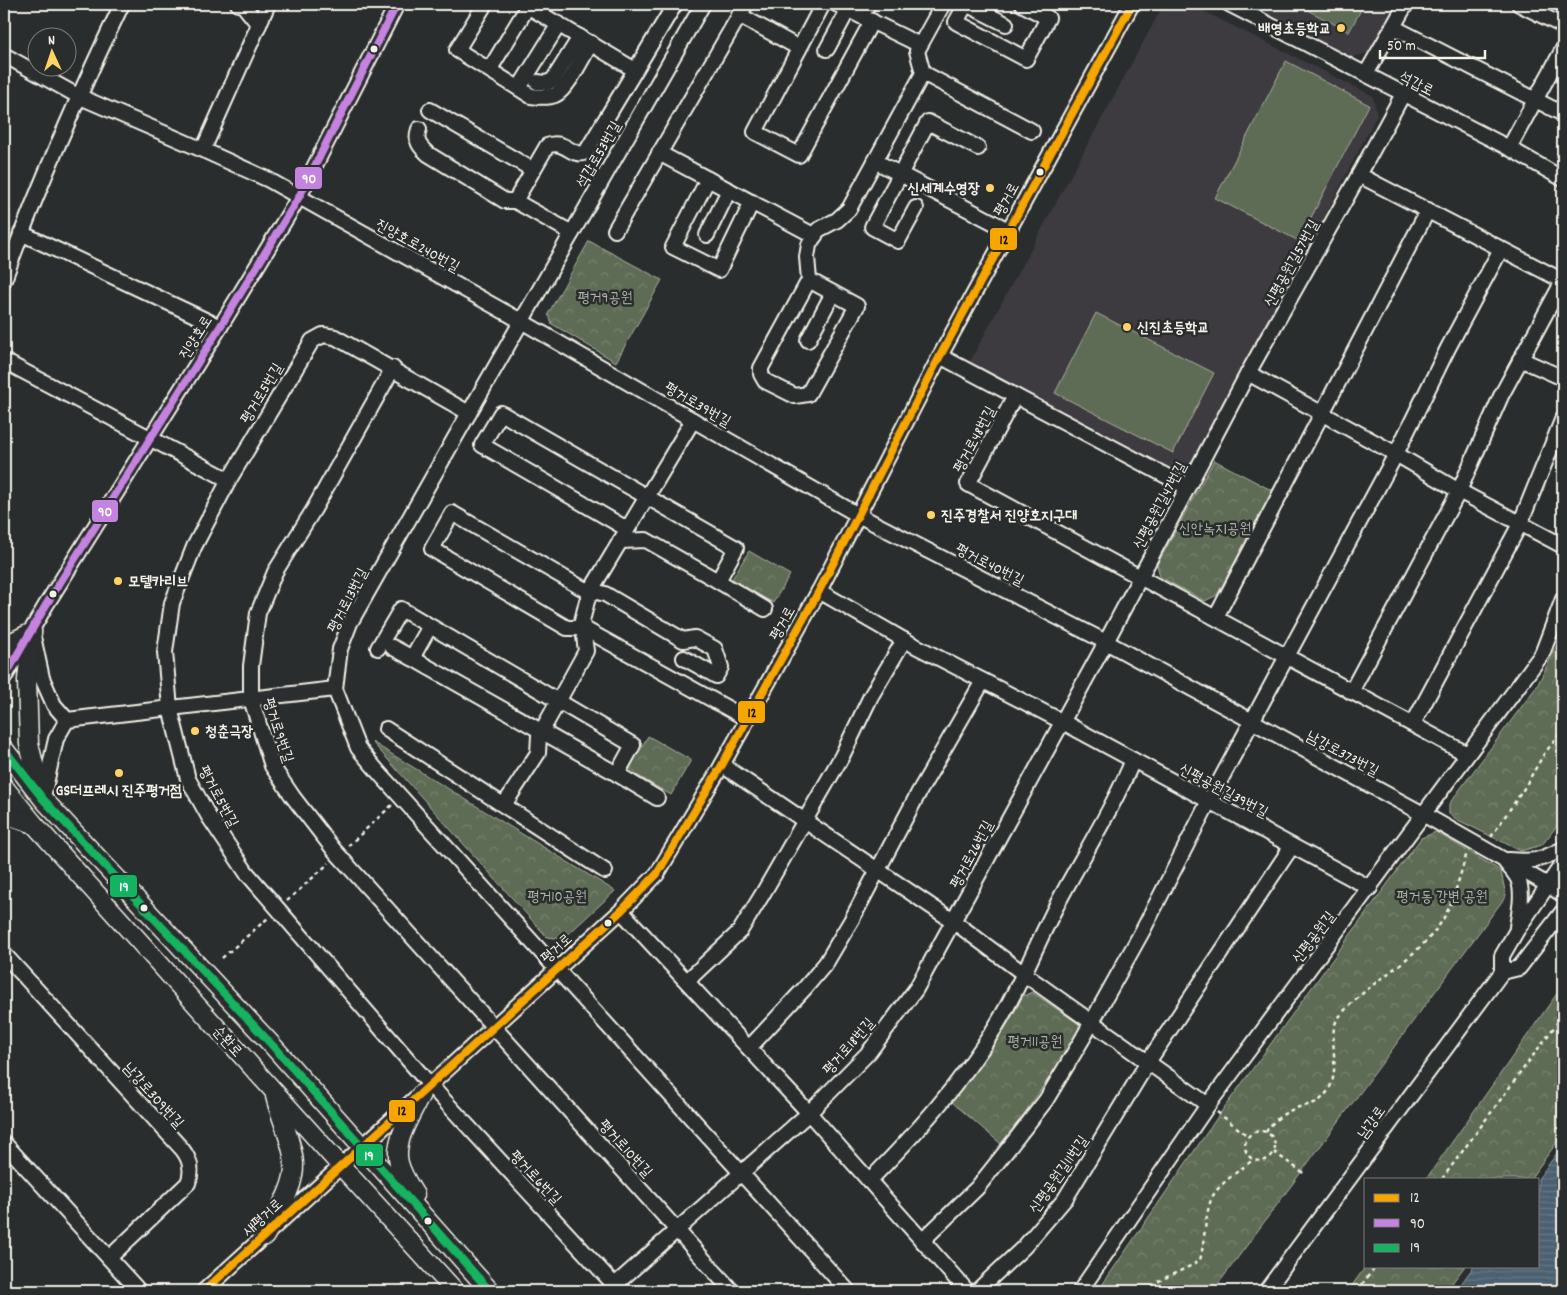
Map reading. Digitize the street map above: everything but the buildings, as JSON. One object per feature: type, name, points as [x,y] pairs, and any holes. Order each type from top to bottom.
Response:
[{"type":"main road","points":[[4,646],[32,632]]},
{"type":"main road","points":[[32,632],[27,680],[29,744],[43,799]]},
{"type":"main road","name":"순환로","points":[[4,749],[43,799],[272,1045],[490,1291]]},
{"type":"main road","name":"순환로","points":[[4,787],[34,824],[340,1166],[455,1291]]},
{"type":"main road","points":[[4,814],[34,824]]},
{"type":"main road","points":[[425,1090],[401,1136],[398,1146],[398,1162],[432,1226],[488,1274],[504,1291]]},
{"type":"main road","points":[[265,1236],[288,1193],[294,1174],[292,1153],[273,1091]]},
{"type":"main road","points":[[413,1246],[442,1291]]},
{"type":"street","points":[[4,280],[78,96],[122,4]]},
{"type":"street","points":[[241,4],[259,25]]},
{"type":"street","points":[[203,150],[268,4]]},
{"type":"street","name":"진양호로","points":[[4,678],[46,605],[220,327],[298,197],[397,4]]},
{"type":"street","points":[[485,4],[457,50],[531,96],[554,96],[562,90],[585,40]]},
{"type":"street","points":[[514,201],[547,146],[553,144],[563,145],[577,154],[586,152],[675,4]]},
{"type":"street","name":"석갑로53번길","points":[[521,321],[703,4]]},
{"type":"street","points":[[823,4],[755,132],[799,156],[867,14]]},
{"type":"street","points":[[810,280],[857,306],[808,394],[795,396],[765,381],[761,374],[761,368],[810,280],[807,257],[809,246],[818,230],[837,220],[849,209],[922,73],[917,51],[943,4]]},
{"type":"street","points":[[1006,24],[966,4],[956,22],[1026,59],[1048,18],[1022,4]]},
{"type":"street","name":"평거로","points":[[340,1166],[557,970],[621,911],[657,874],[722,764],[818,592],[940,356],[1132,4]]},
{"type":"street","name":"석갑로","points":[[1229,4],[1509,148],[1563,178]]},
{"type":"street","points":[[1366,74],[1406,4]]},
{"type":"street","points":[[1519,4],[1563,26]]},
{"type":"street","points":[[490,69],[526,5],[635,70]]},
{"type":"street","points":[[827,49],[842,7],[867,14],[920,45]]},
{"type":"street","points":[[615,230],[742,10],[799,48]]},
{"type":"street","points":[[519,88],[559,24]]},
{"type":"street","points":[[1393,26],[1563,114]]},
{"type":"street","points":[[537,82],[547,83],[553,80],[585,40]]},
{"type":"street","points":[[1509,148],[1563,49]]},
{"type":"street","name":"진양호로240번길","points":[[4,55],[78,96],[267,179],[521,321]]},
{"type":"street","points":[[922,73],[1032,131]]},
{"type":"street","name":"신평공원길57번길","points":[[1248,373],[1402,94]]},
{"type":"street","points":[[430,110],[533,170]]},
{"type":"street","points":[[916,208],[898,241],[872,227],[928,122],[978,148]]},
{"type":"street","points":[[419,129],[418,144],[428,154],[505,201],[514,201],[572,233]]},
{"type":"street","points":[[659,153],[815,236]]},
{"type":"street","points":[[876,161],[1008,230]]},
{"type":"street","points":[[1351,692],[1459,491],[1520,359],[1563,281],[1359,175]]},
{"type":"street","points":[[708,179],[673,247],[719,270],[752,202]]},
{"type":"street","points":[[707,235],[729,190]]},
{"type":"street","points":[[1216,617],[1428,210]]},
{"type":"street","points":[[21,234],[220,327]]},
{"type":"street","points":[[922,1241],[977,1188],[1020,1135],[1046,1100],[1092,1023],[1396,454],[1448,348],[1501,249]]},
{"type":"street","points":[[808,340],[833,293]]},
{"type":"street","name":"평거로13번길","points":[[521,321],[350,623],[340,649],[335,689],[358,748],[401,798],[848,1291]]},
{"type":"street","name":"평거로39번길","points":[[521,321],[858,515]]},
{"type":"street","name":"평거로5번길","points":[[393,368],[329,335],[317,337],[308,346],[229,480],[194,546],[172,603],[165,652],[170,708],[188,779],[209,817],[246,872],[425,1090]]},
{"type":"street","name":"평거로48번길","points":[[940,356],[1187,487]]},
{"type":"street","points":[[1520,359],[1563,378]]},
{"type":"street","points":[[4,361],[229,480]]},
{"type":"street","points":[[393,368],[468,413]]},
{"type":"street","name":"평거로9번길","points":[[393,368],[314,509],[275,572],[258,613],[251,666],[251,699],[272,766],[293,797],[338,855],[494,1027]]},
{"type":"street","points":[[1248,373],[1396,454],[1459,491],[1563,546]]},
{"type":"street","name":"신평공원길47번길","points":[[1106,642],[1248,373]]},
{"type":"street","name":"평거로48번길","points":[[1015,396],[968,484],[1140,576]]},
{"type":"street","points":[[718,581],[736,548],[501,413],[482,445],[624,535],[646,540],[765,609]]},
{"type":"street","points":[[1413,724],[1520,524],[1563,418]]},
{"type":"street","points":[[504,805],[538,753],[541,731],[586,651],[582,620],[591,591],[693,420]]},
{"type":"street","points":[[684,658],[716,676],[721,666],[715,649],[696,638],[683,640],[605,594],[582,588],[452,513],[432,548],[567,628],[583,628],[747,719]]},
{"type":"street","name":"평거로40번길","points":[[858,515],[1106,642]]},
{"type":"street","points":[[1140,576],[1467,754]]},
{"type":"street","name":"신평공원길39번길","points":[[818,592],[904,640],[1061,721],[1370,888]]},
{"type":"street","name":"신평공원길","points":[[1080,1291],[1208,1105],[1542,654],[1563,599]]},
{"type":"street","points":[[617,774],[634,745],[401,609],[385,647],[412,658],[657,798]]},
{"type":"street","points":[[412,658],[430,626]]},
{"type":"street","points":[[32,632],[42,678],[54,705],[67,720]]},
{"type":"street","points":[[687,981],[740,931],[842,756],[871,696],[904,640]]},
{"type":"street","name":"평거로26번길","points":[[953,921],[1106,642]]},
{"type":"street","name":"남강로373번길","points":[[1106,642],[1423,814],[1563,895]]},
{"type":"street","points":[[749,1048],[826,963],[852,919],[919,792],[983,681]]},
{"type":"street","points":[[67,720],[335,689]]},
{"type":"street","points":[[43,799],[56,739],[67,720]]},
{"type":"street","points":[[386,728],[605,870]]},
{"type":"street","points":[[869,1181],[921,1128],[961,1078],[996,1026],[1024,974],[1059,900],[1122,788],[1133,760]]},
{"type":"street","points":[[722,764],[953,921],[1208,1105]]},
{"type":"street","name":"신평공원길11번길","points":[[977,1291],[1024,1248],[1064,1198],[1148,1062],[1292,846]]},
{"type":"street","points":[[1504,860],[1534,861],[1563,849]]},
{"type":"street","points":[[1504,860],[1518,879],[1520,885],[1517,930]]},
{"type":"street","name":"남강로","points":[[1266,1291],[1502,972],[1502,956],[1517,930],[1563,863]]},
{"type":"street","points":[[621,911],[809,1113],[967,1291]]},
{"type":"street","name":"남강로","points":[[1502,972],[1519,968],[1563,911]]},
{"type":"street","name":"평거로18번길","points":[[614,1289],[678,1229],[809,1113],[869,1052],[916,988],[953,921]]},
{"type":"street","name":"남강로309번길","points":[[4,954],[186,1154],[189,1161],[191,1176],[188,1183],[109,1258]]},
{"type":"street","name":"평거로10번길","points":[[494,1027],[732,1291]]},
{"type":"street","name":"평거로6번길","points":[[425,1090],[614,1289]]},
{"type":"street","points":[[4,1143],[139,1291]]},
{"type":"street","name":"새평거로","points":[[204,1291],[340,1166]]},
{"type":"path","points":[[1491,837],[1544,754],[1563,730]]},
{"type":"path","points":[[222,958],[401,798]]},
{"type":"path","points":[[1266,1132],[1276,1119],[1286,1112],[1313,1103],[1323,1097],[1330,1087],[1334,1072],[1334,1030],[1336,1022],[1358,997],[1421,945],[1440,924],[1458,885],[1468,848]]},
{"type":"path","points":[[1443,1178],[1563,1016]]},
{"type":"path","points":[[1208,1105],[1248,1136]]},
{"type":"path","points":[[1257,1131],[1266,1132],[1275,1142],[1274,1152],[1264,1161],[1253,1160],[1246,1154],[1245,1150],[1244,1144],[1248,1136],[1257,1131]]},
{"type":"path","points":[[1274,1152],[1306,1175]]},
{"type":"path","points":[[1145,1291],[1153,1284],[1188,1268],[1200,1260],[1205,1244],[1209,1207],[1214,1193],[1253,1160]]},
{"type":"path","points":[[1357,1291],[1374,1268]]},
{"type":"shaded area","points":[[1164,4],[1189,4],[1373,96],[1377,115],[1286,291],[1191,462],[1169,468],[969,363]]},
{"type":"shaded area","name":"배영초등학교","points":[[1250,4],[1400,4],[1374,51],[1350,58]]},
{"type":"green space","points":[[1296,4],[1364,4],[1349,32]]},
{"type":"green space","points":[[1286,61],[1369,105],[1299,241],[1215,198]]},
{"type":"green space","name":"평거9공원","points":[[589,241],[662,280],[616,362],[552,324],[548,314]]},
{"type":"green space","points":[[1096,313],[1214,373],[1173,453],[1055,393]]},
{"type":"green space","name":"신안녹지공원","points":[[1214,460],[1273,491],[1217,595],[1205,601],[1160,577],[1157,565]]},
{"type":"green space","points":[[749,551],[790,575],[773,603],[732,579]]},
{"type":"green space","points":[[1563,633],[1563,818],[1542,845],[1521,851],[1458,820],[1449,814],[1449,804],[1537,686]]},
{"type":"green space","points":[[648,736],[691,760],[671,795],[628,770]]},
{"type":"green space","name":"평거10공원","points":[[372,742],[615,891],[563,939],[547,937]]},
{"type":"green space","name":"평거동 강변 공원","points":[[1436,832],[1501,871],[1506,896],[1213,1291],[1098,1291],[1221,1112],[1421,838]]},
{"type":"green space","points":[[1563,985],[1563,1134],[1531,1178],[1427,1178]]},
{"type":"green space","name":"평거11공원","points":[[1032,992],[1079,1024],[1079,1034],[1001,1144],[952,1102],[988,1055],[1023,996]]},
{"type":"green space","points":[[1365,1268],[1463,1268],[1446,1291],[1348,1291]]},
{"type":"water","points":[[1563,1145],[1563,1291],[1456,1291],[1473,1268],[1540,1268],[1539,1178]]},
{"type":"transit line","name":"90","points":[[4,678],[46,605],[299,197],[397,4]]},
{"type":"transit line","name":"12","points":[[204,1291],[621,911],[657,874],[722,765],[819,591],[940,356],[1132,4]]},
{"type":"transit line","name":"19","points":[[4,749],[43,799],[272,1045],[490,1291]]},
{"type":"place","name":"배영초등학교","points":[[1341,28]]},
{"type":"place","name":"신세계수영장","points":[[990,188]]},
{"type":"place","name":"신진초등학교","points":[[1127,327]]},
{"type":"place","name":"진주경찰서 진양호지구대","points":[[931,515]]},
{"type":"place","name":"모텔카리브","points":[[118,581]]},
{"type":"place","name":"청춘극장","points":[[195,731]]},
{"type":"place","name":"GS더프레시 진주평거점","points":[[119,773]]}]
